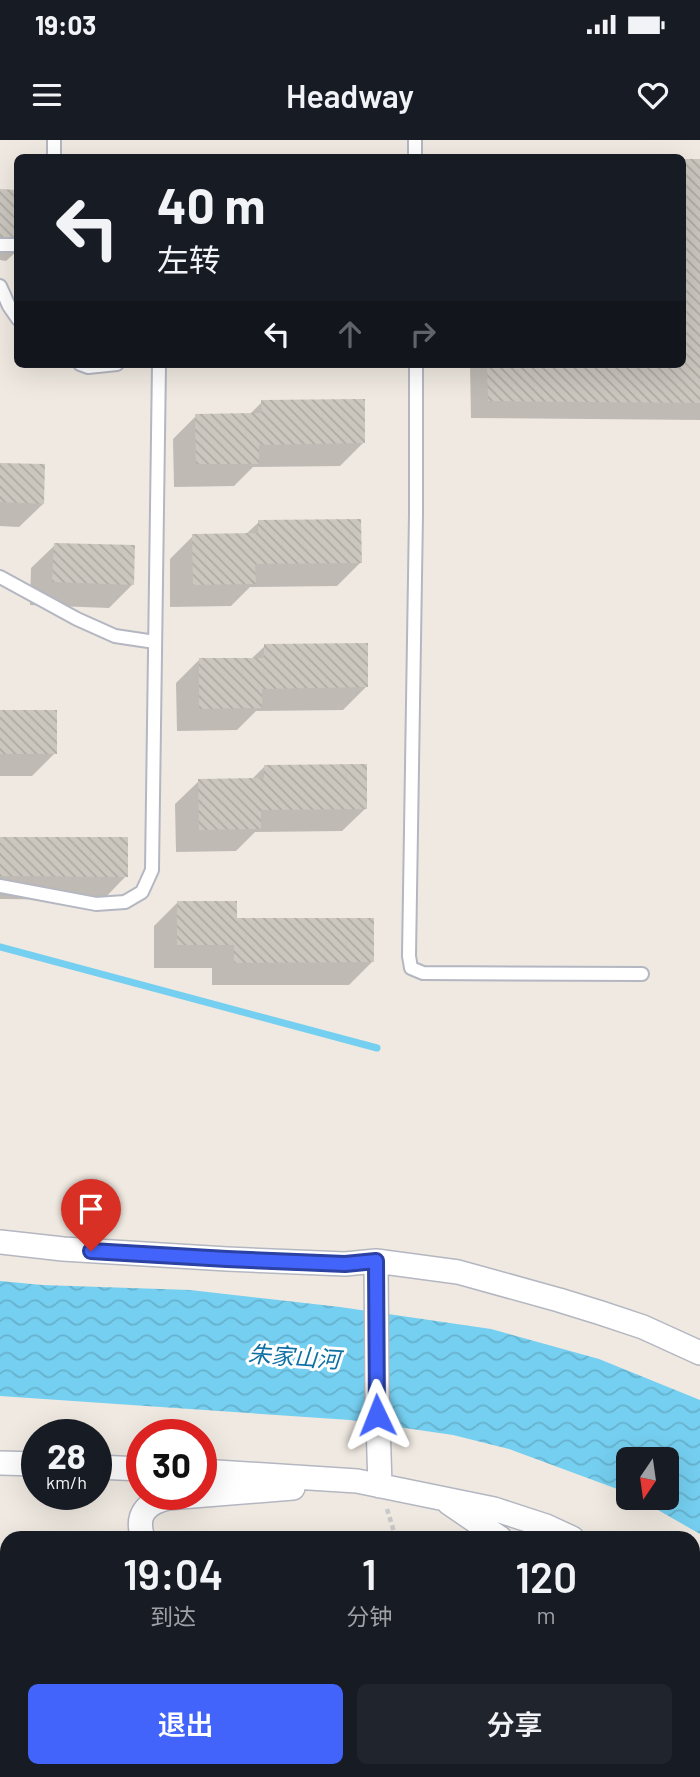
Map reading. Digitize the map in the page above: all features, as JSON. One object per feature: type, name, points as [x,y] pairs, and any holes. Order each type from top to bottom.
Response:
[{"type":"street","points":[[0,1242],[63,1249],[227,1259],[345,1264],[376,1261],[458,1272],[643,1327],[700,1353]]},
{"type":"street","points":[[376,1261],[380,1486]]},
{"type":"street","points":[[0,1463],[21,1464]]},
{"type":"street","points":[[217,1472],[356,1481],[494,1508],[558,1531]]},
{"type":"street","points":[[140,1531],[141,1518],[145,1509],[153,1502],[168,1498],[302,1487],[331,1479]]},
{"type":"street","points":[[440,1498],[490,1531]]},
{"type":"lane","points":[[0,286],[14,313]]},
{"type":"lane","points":[[0,886],[96,904],[125,902],[142,892],[152,870],[159,368]]},
{"type":"lane","points":[[416,368],[411,968],[423,973],[642,974]]},
{"type":"lane","points":[[0,576],[77,620],[115,636],[155,642]]},
{"type":"water","name":"朱家山河","points":[[0,1281],[190,1290],[340,1307],[491,1329],[599,1359],[700,1400],[700,1531],[695,1531],[658,1510],[679,1510],[679,1447],[616,1447],[616,1489],[509,1449],[453,1435],[350,1420],[0,1396]]},
{"type":"building","points":[[686,159],[700,159],[700,403],[488,401],[487,368],[686,368]]},
{"type":"building","points":[[0,189],[14,190],[14,238],[0,237]]},
{"type":"building","points":[[365,399],[365,443],[259,445],[259,464],[196,464],[195,414],[262,413],[261,400]]},
{"type":"building","points":[[0,463],[45,464],[44,504],[0,502]]},
{"type":"building","points":[[361,519],[362,563],[255,564],[256,584],[193,585],[192,534],[258,533],[258,520]]},
{"type":"building","points":[[54,543],[135,545],[134,585],[52,582]]},
{"type":"building","points":[[368,643],[368,687],[262,689],[262,708],[199,709],[199,658],[264,658],[264,644]]},
{"type":"building","points":[[0,710],[57,710],[57,754],[0,754]]},
{"type":"building","points":[[367,764],[367,809],[261,810],[261,829],[199,830],[198,779],[264,778],[264,765]]},
{"type":"building","points":[[0,837],[128,837],[128,877],[0,876]]},
{"type":"building","points":[[177,901],[237,901],[237,918],[374,918],[374,962],[234,963],[234,945],[177,945]]},
{"type":"waterway","points":[[0,947],[377,1048]]},
{"type":"route","points":[[91,1251],[345,1264],[376,1261],[377,1415]]}]
